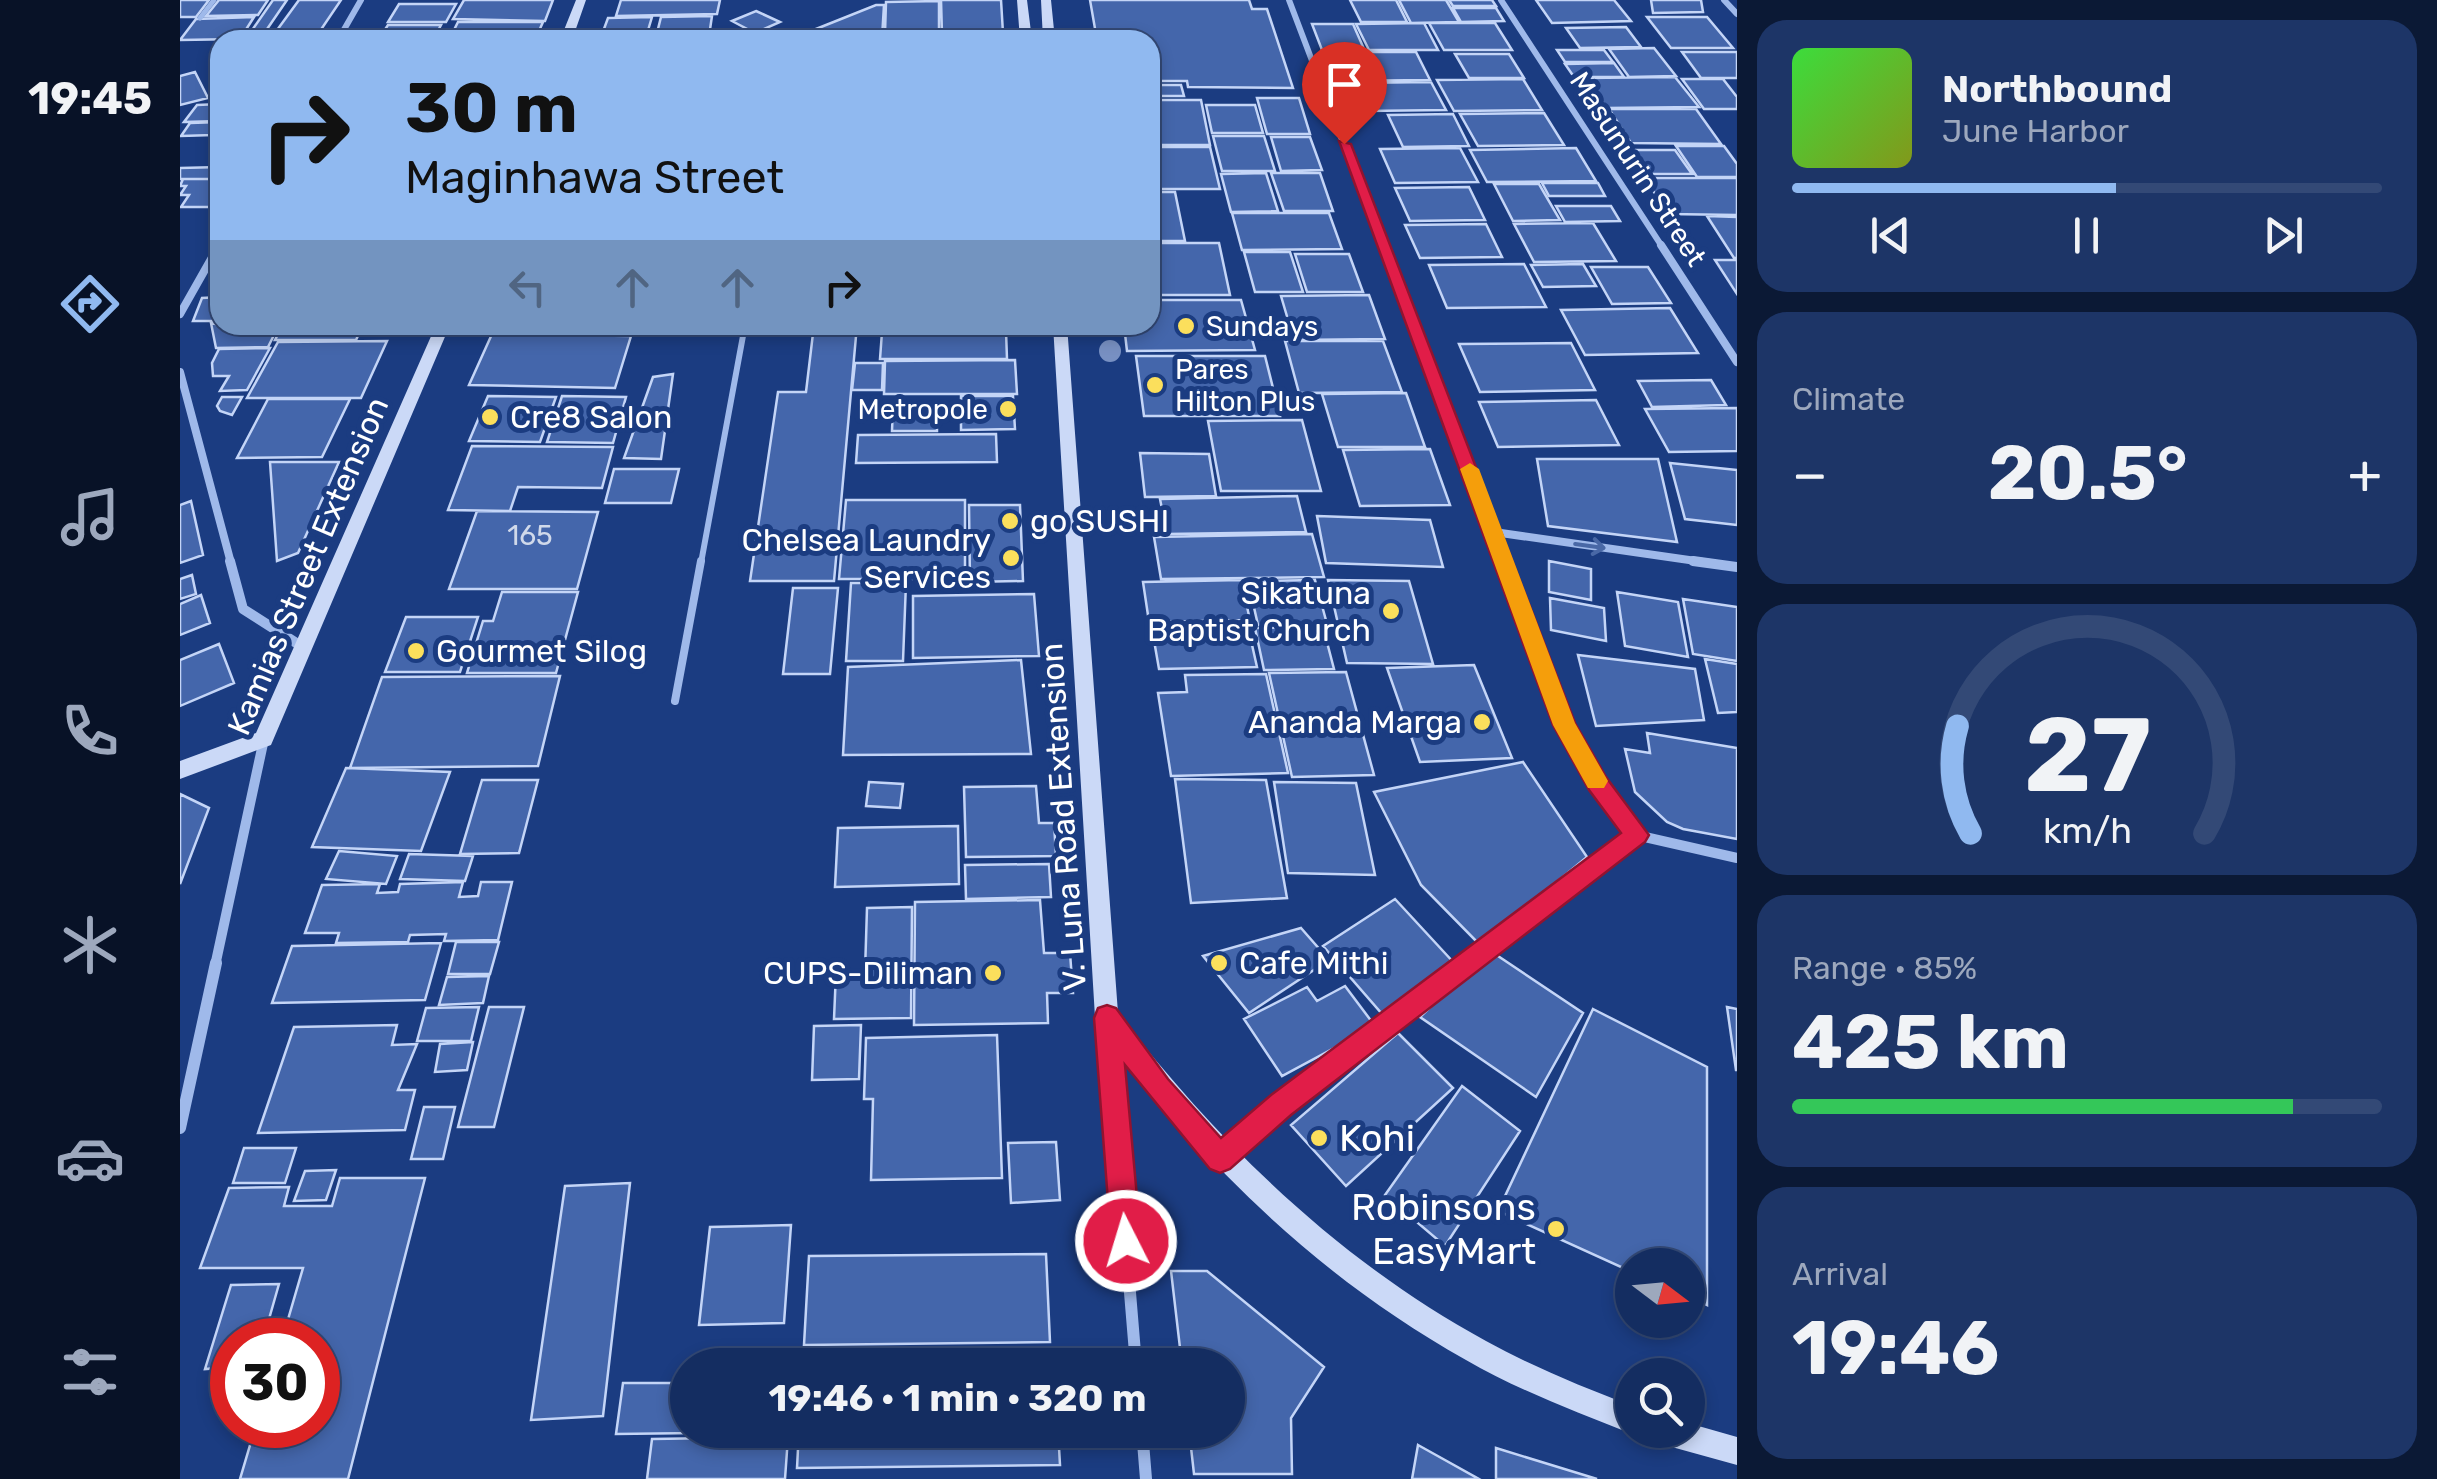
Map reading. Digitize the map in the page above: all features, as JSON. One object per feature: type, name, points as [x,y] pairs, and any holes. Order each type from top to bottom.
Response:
[{"type":"street","points":[[344,30],[361,0]]},
{"type":"street","points":[[570,30],[581,0]]},
{"type":"street","points":[[1022,0],[1025,30]]},
{"type":"street","points":[[1046,0],[1048,30]]},
{"type":"street","points":[[1289,0],[1565,725],[1597,784],[1636,835],[1737,858]]},
{"type":"street","name":"Masunurin Street","points":[[1501,0],[1737,362]]},
{"type":"street","points":[[1724,0],[1737,14]]},
{"type":"street","points":[[180,314],[210,262]]},
{"type":"street","name":"Kamias Street Extension","points":[[180,1128],[264,739],[439,335]]},
{"type":"street","name":"V. Luna Road Extension","points":[[1061,335],[1107,1018],[1135,1348]]},
{"type":"street","points":[[180,372],[242,609],[301,646]]},
{"type":"street","points":[[1494,532],[1737,567]]},
{"type":"street","points":[[180,770],[264,739]]},
{"type":"street","points":[[1107,1018],[1158,1088],[1220,1158],[1296,1230],[1431,1327],[1588,1405],[1615,1414]]},
{"type":"street","points":[[1705,1442],[1737,1451]]},
{"type":"street","points":[[1143,1448],[1146,1479]]},
{"type":"lane","points":[[200,18],[214,0]]},
{"type":"lane","points":[[675,702],[744,335]]},
{"type":"lane","points":[[1220,1158],[1281,1105],[1636,835]]},
{"type":"building","points":[[180,0],[209,0],[196,17],[180,17]]},
{"type":"building","points":[[219,0],[268,0],[258,15],[206,16]]},
{"type":"building","points":[[273,0],[287,0],[266,30],[252,30]]},
{"type":"building","points":[[299,0],[341,0],[321,30],[277,30]]},
{"type":"building","points":[[464,0],[553,0],[545,21],[453,19]]},
{"type":"building","points":[[621,0],[720,0],[717,14],[616,16]]},
{"type":"building","points":[[941,0],[1001,0],[1003,30],[942,30]]},
{"type":"building","points":[[1090,0],[1249,0],[1252,9],[1267,9],[1293,88],[1188,87],[1187,81],[1160,81],[1160,30],[1095,30]]},
{"type":"building","points":[[1350,0],[1396,0],[1407,22],[1361,22]]},
{"type":"building","points":[[1399,0],[1446,0],[1459,22],[1411,23]]},
{"type":"building","points":[[1449,0],[1492,0],[1496,6],[1453,6]]},
{"type":"building","points":[[1536,0],[1614,0],[1631,21],[1552,23]]},
{"type":"building","points":[[1651,0],[1701,0],[1703,12],[1653,13]]},
{"type":"building","points":[[939,1],[939,30],[885,30],[886,2]]},
{"type":"building","points":[[399,4],[456,4],[446,22],[388,22]]},
{"type":"building","points":[[876,5],[884,5],[882,30],[814,30]]},
{"type":"building","points":[[1453,8],[1496,8],[1504,21],[1461,22]]},
{"type":"building","points":[[756,11],[780,22],[762,30],[749,30],[732,21]]},
{"type":"building","points":[[712,16],[710,30],[658,30],[661,17]]},
{"type":"building","points":[[254,17],[246,30],[210,30],[210,40],[180,40],[196,19]]},
{"type":"building","points":[[652,17],[648,30],[604,30],[608,18]]},
{"type":"building","points":[[1647,17],[1707,17],[1733,48],[1671,48]]},
{"type":"building","points":[[458,22],[543,22],[539,30],[454,30]]},
{"type":"building","points":[[1424,23],[1438,50],[1369,50],[1356,24]]},
{"type":"building","points":[[1429,23],[1495,23],[1512,50],[1444,50]]},
{"type":"building","points":[[1312,24],[1353,24],[1364,49],[1322,50]]},
{"type":"building","points":[[388,25],[441,25],[438,30],[385,30]]},
{"type":"building","points":[[1626,27],[1641,47],[1580,48],[1566,28]]},
{"type":"building","points":[[1654,48],[1676,76],[1629,77],[1609,49]]},
{"type":"building","points":[[1557,50],[1604,50],[1613,62],[1565,62]]},
{"type":"building","points":[[1343,52],[1416,52],[1430,80],[1337,81],[1332,67],[1349,67]]},
{"type":"building","points":[[1682,52],[1737,52],[1737,78],[1701,78]]},
{"type":"building","points":[[1455,54],[1509,54],[1524,78],[1469,78]]},
{"type":"building","points":[[1614,63],[1624,77],[1574,77],[1565,64]]},
{"type":"building","points":[[195,72],[208,98],[180,105],[180,76]]},
{"type":"building","points":[[1675,77],[1699,107],[1607,108],[1585,78]]},
{"type":"building","points":[[1523,79],[1542,110],[1454,111],[1437,80]]},
{"type":"building","points":[[1682,79],[1723,79],[1737,97],[1737,109],[1704,109]]},
{"type":"building","points":[[1431,82],[1446,110],[1365,111],[1352,83]]},
{"type":"building","points":[[1160,85],[1181,85],[1184,96],[1160,96]]},
{"type":"building","points":[[1257,98],[1299,98],[1310,134],[1267,134]]},
{"type":"building","points":[[1160,100],[1201,100],[1210,145],[1160,145]]},
{"type":"building","points":[[210,104],[210,121],[184,122],[197,105]]},
{"type":"building","points":[[1206,105],[1255,105],[1263,133],[1212,133]]},
{"type":"building","points":[[1609,109],[1696,109],[1721,144],[1631,143]]},
{"type":"building","points":[[1544,113],[1564,145],[1478,146],[1460,114]]},
{"type":"building","points":[[1453,114],[1469,146],[1403,147],[1388,115]]},
{"type":"building","points":[[210,122],[210,135],[181,136],[190,123]]},
{"type":"building","points":[[1213,136],[1264,136],[1275,171],[1222,171]]},
{"type":"building","points":[[1271,137],[1310,137],[1322,170],[1281,171]]},
{"type":"building","points":[[1676,146],[1724,146],[1737,164],[1737,177],[1697,177]]},
{"type":"building","points":[[1160,147],[1210,147],[1220,189],[1160,189]]},
{"type":"building","points":[[1460,148],[1478,182],[1395,183],[1380,149]]},
{"type":"building","points":[[1576,148],[1596,181],[1487,182],[1470,150]]},
{"type":"building","points":[[1633,150],[1675,150],[1692,174],[1649,174]]},
{"type":"building","points":[[210,167],[210,179],[180,179],[180,168]]},
{"type":"building","points":[[1266,173],[1278,211],[1231,212],[1221,174]]},
{"type":"building","points":[[1271,173],[1320,173],[1333,211],[1284,211]]},
{"type":"building","points":[[1645,178],[1737,178],[1737,215],[1668,214]]},
{"type":"building","points":[[183,179],[210,179],[210,207],[181,207],[189,195],[180,195],[186,186],[180,186]]},
{"type":"building","points":[[1542,183],[1598,183],[1605,196],[1549,196]]},
{"type":"building","points":[[1494,184],[1539,184],[1560,220],[1513,221]]},
{"type":"building","points":[[1469,187],[1485,220],[1410,221],[1395,188]]},
{"type":"building","points":[[1160,192],[1175,192],[1185,241],[1160,241]]},
{"type":"building","points":[[1556,206],[1611,206],[1620,221],[1565,222]]},
{"type":"building","points":[[1232,213],[1329,213],[1342,249],[1242,250]]},
{"type":"building","points":[[1707,216],[1737,217],[1737,258],[1734,258]]},
{"type":"building","points":[[1593,223],[1616,261],[1534,262],[1514,224]]},
{"type":"building","points":[[1486,224],[1502,257],[1420,258],[1405,225]]},
{"type":"building","points":[[1160,243],[1219,243],[1230,295],[1160,295]]},
{"type":"building","points":[[1244,252],[1290,252],[1303,292],[1255,292]]},
{"type":"building","points":[[1295,254],[1349,254],[1363,292],[1307,292]]},
{"type":"building","points":[[1715,260],[1737,260],[1737,294]]},
{"type":"building","points":[[1524,264],[1546,307],[1447,308],[1429,265]]},
{"type":"building","points":[[1583,264],[1596,286],[1543,287],[1531,265]]},
{"type":"building","points":[[1591,267],[1648,267],[1671,303],[1612,304]]},
{"type":"building","points":[[1369,295],[1385,339],[1294,340],[1281,296]]},
{"type":"building","points":[[202,298],[210,298],[210,321],[193,321]]},
{"type":"building","name":"Sundays","points":[[1160,300],[1241,300],[1255,350],[1127,351],[1125,335],[1160,335]]},
{"type":"building","points":[[1670,308],[1698,353],[1585,355],[1561,310]]},
{"type":"building","points":[[213,335],[274,335],[268,347],[216,348]]},
{"type":"building","points":[[278,335],[358,335],[356,340],[275,340]]},
{"type":"building","points":[[492,335],[631,336],[615,388],[469,385]]},
{"type":"building","points":[[813,335],[856,335],[834,581],[750,581],[778,392],[806,392]]},
{"type":"building","points":[[882,335],[1006,335],[1007,359],[880,359]]},
{"type":"building","points":[[387,341],[361,398],[247,398],[278,342]]},
{"type":"building","points":[[1285,341],[1383,341],[1402,392],[1299,393]]},
{"type":"building","points":[[1571,343],[1595,390],[1480,392],[1459,344]]},
{"type":"building","points":[[270,348],[247,390],[220,391],[229,376],[213,376],[212,363],[219,349]]},
{"type":"building","points":[[1136,356],[1265,356],[1280,416],[1144,416]]},
{"type":"building","points":[[1015,360],[1017,394],[884,394],[885,361]]},
{"type":"building","points":[[855,363],[883,363],[882,390],[852,390]]},
{"type":"building","points":[[673,374],[661,459],[624,458],[653,377]]},
{"type":"building","points":[[1711,380],[1726,405],[1652,407],[1638,381]]},
{"type":"building","points":[[1406,393],[1425,447],[1338,447],[1322,394]]},
{"type":"building","points":[[488,396],[556,397],[540,442],[469,441]]},
{"type":"building","points":[[562,396],[626,397],[613,443],[547,442]]},
{"type":"building","points":[[961,396],[1013,396],[1015,429],[961,430]]},
{"type":"building","points":[[222,397],[242,397],[232,415],[217,406]]},
{"type":"building","points":[[268,399],[350,399],[322,457],[237,458]]},
{"type":"building","points":[[1596,400],[1619,445],[1498,447],[1479,402]]},
{"type":"building","points":[[893,405],[937,405],[937,431],[892,431]]},
{"type":"building","points":[[1737,408],[1737,451],[1669,452],[1645,409]]},
{"type":"building","points":[[1302,420],[1321,491],[1221,491],[1208,421]]},
{"type":"building","points":[[996,434],[997,462],[856,463],[858,435]]},
{"type":"building","points":[[472,446],[613,447],[602,488],[518,487],[510,511],[448,510]]},
{"type":"building","points":[[1430,449],[1450,505],[1360,506],[1343,450]]},
{"type":"building","points":[[1140,453],[1209,454],[1216,496],[1145,497]]},
{"type":"building","points":[[1537,459],[1658,459],[1677,542],[1548,526]]},
{"type":"building","points":[[270,462],[339,462],[298,553],[277,561]]},
{"type":"building","points":[[1670,463],[1737,470],[1737,525],[1685,519]]},
{"type":"building","points":[[614,469],[679,469],[671,503],[605,503]]},
{"type":"building","points":[[1297,496],[1306,532],[1167,534],[1160,499]]},
{"type":"building","points":[[846,500],[965,500],[965,579],[839,579]]},
{"type":"building","points":[[191,501],[203,555],[180,563],[180,505]]},
{"type":"building","points":[[969,505],[1020,505],[1023,581],[970,582]]},
{"type":"building","points":[[477,511],[598,512],[577,589],[449,589]]},
{"type":"building","points":[[1317,516],[1430,520],[1443,567],[1326,563]]},
{"type":"building","points":[[1312,534],[1324,577],[1161,579],[1154,537]]},
{"type":"building","points":[[1549,561],[1591,569],[1591,600],[1549,592]]},
{"type":"building","points":[[192,575],[196,594],[180,599],[180,579]]},
{"type":"building","points":[[1241,580],[1250,620],[1149,622],[1143,582]]},
{"type":"building","points":[[1315,580],[1327,624],[1258,625],[1248,581]]},
{"type":"building","points":[[1328,580],[1409,581],[1433,664],[1347,663]]},
{"type":"building","points":[[851,583],[906,583],[903,661],[846,661]]},
{"type":"building","points":[[793,588],[838,588],[830,674],[783,674]]},
{"type":"building","points":[[502,592],[578,592],[556,673],[467,673],[483,621],[493,621]]},
{"type":"building","points":[[1617,592],[1678,602],[1688,657],[1625,646]]},
{"type":"building","points":[[1034,594],[1039,656],[913,658],[913,596]]},
{"type":"building","points":[[201,595],[210,623],[180,635],[180,604]]},
{"type":"building","points":[[1550,598],[1604,608],[1606,641],[1551,630]]},
{"type":"building","points":[[1683,599],[1737,607],[1737,661],[1693,654]]},
{"type":"building","points":[[406,617],[478,617],[460,672],[385,672]]},
{"type":"building","points":[[1248,627],[1257,667],[1159,669],[1152,629]]},
{"type":"building","points":[[1323,627],[1334,669],[1264,670],[1255,628]]},
{"type":"building","points":[[219,644],[234,683],[180,706],[180,660]]},
{"type":"building","points":[[1578,655],[1695,669],[1704,720],[1596,726]]},
{"type":"building","points":[[1705,659],[1737,664],[1737,712],[1718,713]]},
{"type":"building","points":[[1021,660],[1031,754],[843,755],[848,667]]},
{"type":"building","points":[[1474,665],[1512,758],[1420,762],[1387,668]]},
{"type":"building","points":[[1346,672],[1374,775],[1292,777],[1269,673]]},
{"type":"building","points":[[1266,674],[1288,773],[1171,776],[1158,693],[1187,692],[1185,675]]},
{"type":"building","points":[[560,676],[538,766],[350,768],[382,677]]},
{"type":"building","points":[[1647,733],[1737,748],[1737,839],[1683,829],[1667,822],[1635,792],[1625,749],[1650,753]]},
{"type":"building","points":[[1523,762],[1587,857],[1480,945],[1421,885],[1374,792]]},
{"type":"building","points":[[346,768],[450,772],[421,851],[312,847]]},
{"type":"building","points":[[1175,779],[1266,780],[1287,898],[1191,903]]},
{"type":"building","points":[[482,780],[538,780],[519,853],[460,854]]},
{"type":"building","points":[[869,782],[903,784],[900,808],[866,806]]},
{"type":"building","points":[[1274,782],[1356,783],[1375,875],[1288,873]]},
{"type":"building","points":[[1036,786],[1039,823],[1054,823],[1056,856],[966,857],[964,787]]},
{"type":"building","points":[[180,794],[209,808],[180,884]]},
{"type":"building","points":[[958,826],[959,884],[835,887],[838,828]]},
{"type":"building","points":[[339,851],[397,856],[386,884],[326,879]]},
{"type":"building","points":[[409,854],[473,856],[465,881],[400,879]]},
{"type":"building","points":[[1049,864],[1051,897],[966,899],[965,865]]},
{"type":"building","points":[[463,882],[459,897],[478,896],[481,882],[512,882],[498,940],[444,941],[446,934],[410,935],[408,942],[336,943],[339,933],[305,933],[322,885],[380,884],[377,893],[398,892],[400,884]]},
{"type":"building","points":[[1395,899],[1455,964],[1383,1015],[1323,946]]},
{"type":"building","name":"CUPS-Diliman","points":[[1040,900],[1044,953],[1070,953],[1073,993],[1047,993],[1048,1023],[914,1025],[915,902]]},
{"type":"building","points":[[912,907],[911,1018],[834,1019],[836,972],[865,972],[867,908]]},
{"type":"building","points":[[1301,928],[1329,960],[1249,1013],[1203,956]]},
{"type":"building","points":[[456,942],[499,942],[490,974],[448,974]]},
{"type":"building","points":[[441,943],[425,1000],[272,1003],[292,946]]},
{"type":"building","points":[[1489,950],[1583,1013],[1536,1097],[1420,1017]]},
{"type":"building","points":[[489,976],[483,1003],[439,1005],[447,977]]},
{"type":"building","points":[[1345,986],[1375,1026],[1282,1076],[1244,1019],[1307,987],[1317,1001]]},
{"type":"building","points":[[479,1007],[471,1041],[417,1041],[426,1008]]},
{"type":"building","points":[[489,1007],[524,1007],[494,1127],[458,1127]]},
{"type":"building","points":[[1727,1007],[1737,1009],[1737,1070],[1736,1070]]},
{"type":"building","points":[[1593,1009],[1707,1067],[1707,1305],[1705,1248],[1615,1248],[1615,1264],[1498,1211]]},
{"type":"building","points":[[397,1025],[392,1045],[417,1044],[398,1090],[415,1090],[405,1130],[258,1133],[294,1027]]},
{"type":"building","points":[[861,1025],[859,1079],[812,1080],[814,1026]]},
{"type":"building","points":[[1398,1033],[1453,1088],[1346,1186],[1291,1125]]},
{"type":"building","points":[[997,1035],[1002,1178],[871,1180],[873,1099],[864,1099],[866,1038]]},
{"type":"building","points":[[473,1042],[467,1070],[435,1072],[440,1044]]},
{"type":"building","points":[[1462,1086],[1520,1131],[1445,1246],[1385,1195]]},
{"type":"building","points":[[424,1107],[455,1107],[443,1159],[411,1159]]},
{"type":"building","points":[[1056,1142],[1060,1200],[1011,1203],[1008,1143]]},
{"type":"building","points":[[244,1148],[296,1148],[285,1183],[233,1183]]},
{"type":"building","points":[[336,1170],[326,1200],[294,1201],[305,1171]]},
{"type":"building","points":[[340,1178],[425,1178],[348,1479],[240,1479],[249,1448],[340,1448],[340,1318],[288,1318],[303,1268],[200,1268],[229,1188],[289,1187],[284,1206],[332,1206]]},
{"type":"building","points":[[630,1183],[603,1416],[531,1420],[565,1186]]},
{"type":"building","points":[[791,1225],[784,1323],[699,1325],[710,1227]]},
{"type":"building","points":[[1046,1254],[1050,1342],[804,1345],[809,1256]]},
{"type":"building","points":[[1171,1271],[1207,1271],[1324,1367],[1291,1418],[1292,1474],[1194,1474],[1191,1448],[1245,1448],[1245,1348],[1180,1348]]},
{"type":"building","points":[[279,1284],[269,1318],[221,1318],[231,1285]]},
{"type":"building","points":[[623,1383],[670,1383],[670,1433],[616,1434]]},
{"type":"building","points":[[652,1439],[670,1439],[670,1448],[787,1448],[785,1479],[647,1479]]},
{"type":"building","points":[[1418,1445],[1479,1479],[1412,1479]]},
{"type":"building","points":[[798,1448],[1059,1448],[1060,1465],[797,1468]]},
{"type":"building","points":[[1496,1448],[1597,1479],[1496,1479]]},
{"type":"slow traffic","points":[[1470,469],[1565,725],[1596,781]]},
{"type":"place","name":"Sundays","points":[[1186,326]]},
{"type":"place","name":"Pares Hilton Plus","points":[[1155,385]]},
{"type":"place","name":"Metropole","points":[[1008,409]]},
{"type":"place","name":"Cre8 Salon","points":[[490,417]]},
{"type":"place","name":"go SUSHI","points":[[1010,521]]},
{"type":"place","name":"Chelsea Laundry Services","points":[[1011,558]]},
{"type":"place","name":"Sikatuna Baptist Church","points":[[1391,611]]},
{"type":"place","name":"Gourmet Silog","points":[[416,651]]},
{"type":"place","name":"Ananda Marga","points":[[1482,722]]},
{"type":"place","name":"Cafe Mithi","points":[[1219,963]]},
{"type":"place","name":"CUPS-Diliman","points":[[993,973]]},
{"type":"place","name":"Kohi","points":[[1319,1138]]},
{"type":"place","name":"Robinsons EasyMart","points":[[1556,1229]]},
{"type":"route","points":[[1126,1241],[1107,1018],[1158,1088],[1220,1158],[1281,1105],[1636,835],[1597,784],[1565,725],[1344,144]]}]
